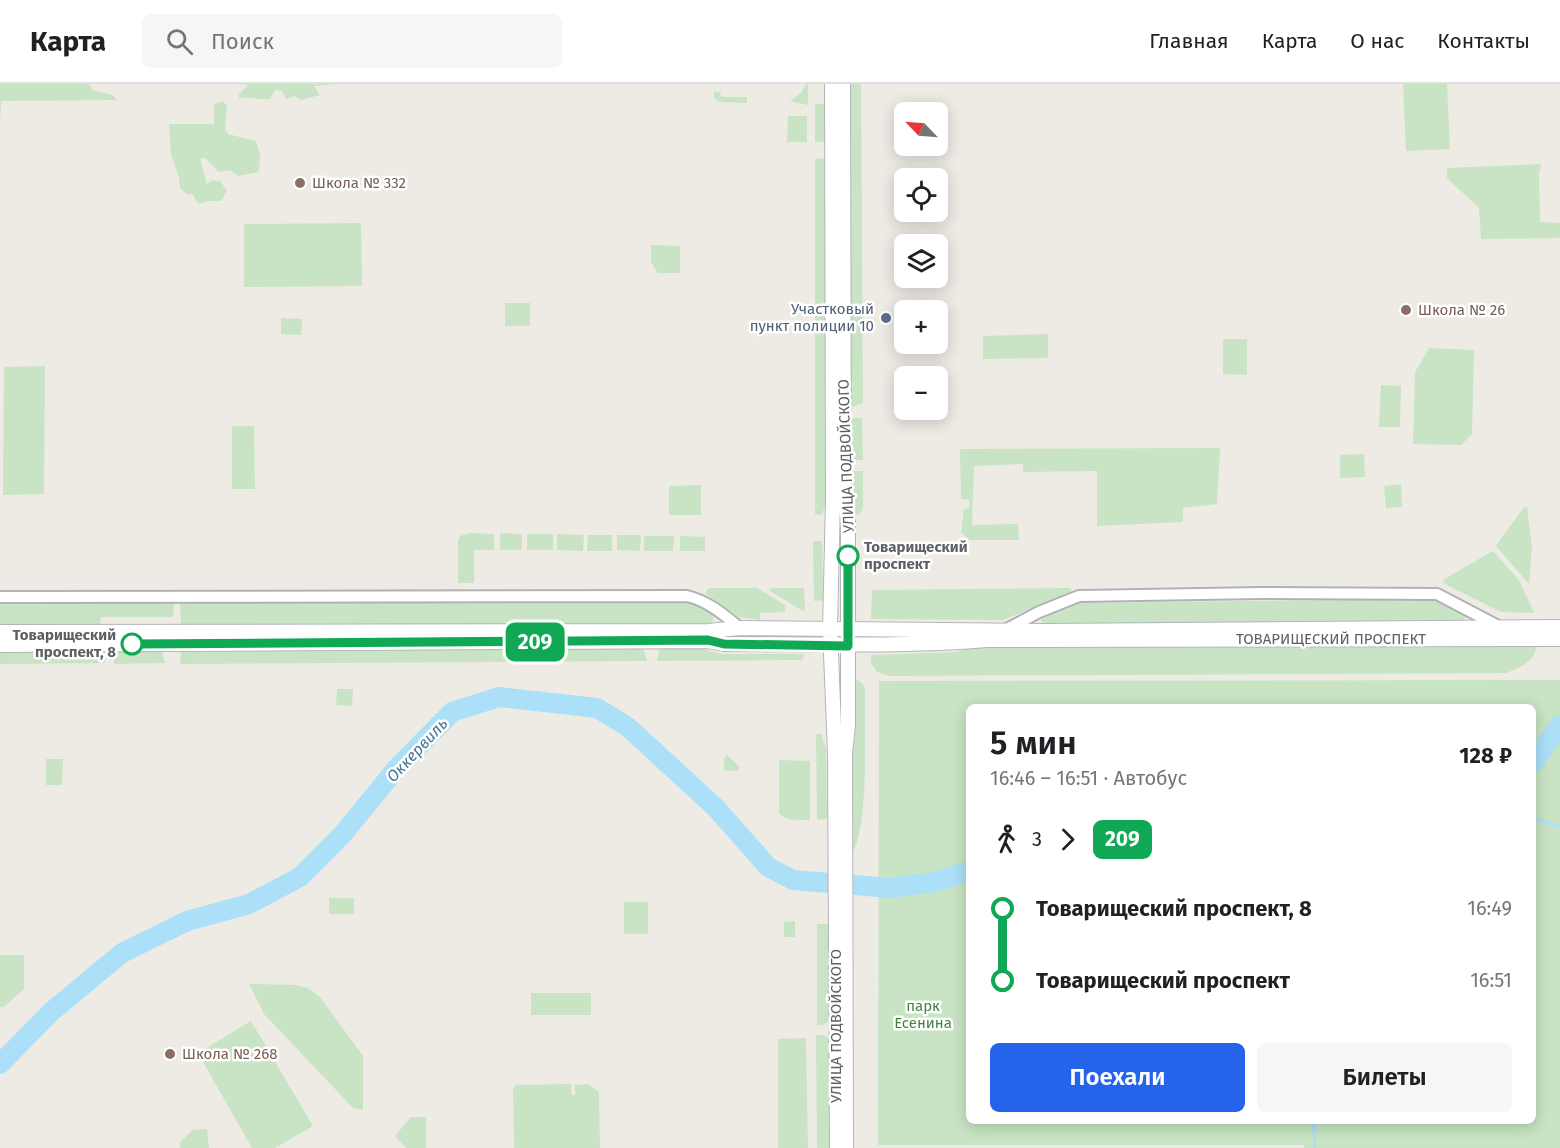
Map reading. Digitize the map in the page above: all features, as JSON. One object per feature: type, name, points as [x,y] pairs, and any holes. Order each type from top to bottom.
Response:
[{"type":"street","name":"УЛИЦА ПОДВОЙСКОГО","points":[[832,84],[833,500],[830,628],[840,864]]},
{"type":"street","name":"УЛИЦА ПОДВОЙСКОГО","points":[[840,864],[848,725],[848,518],[844,501],[843,84]]},
{"type":"street","points":[[1007,629],[1039,612],[1079,596],[1261,593],[1437,594],[1503,628]]},
{"type":"street","points":[[0,597],[687,596],[711,605],[740,628]]},
{"type":"street","name":"ТОВАРИЩЕСКИЙ ПРОСПЕКТ","points":[[0,632],[708,631],[740,628],[1503,628],[1553,633]]},
{"type":"street","name":"ТОВАРИЩЕСКИЙ ПРОСПЕКТ","points":[[0,645],[708,640],[724,644],[848,646],[947,644],[987,640],[1553,633]]},
{"type":"street","points":[[840,864],[840,905]]},
{"type":"street","name":"УЛИЦА ПОДВОЙСКОГО","points":[[837,1148],[840,905]]},
{"type":"street","name":"УЛИЦА ПОДВОЙСКОГО","points":[[840,905],[846,1148]]},
{"type":"green space","points":[[0,84],[89,84],[92,90],[113,95],[117,100],[1,101],[0,125]]},
{"type":"green space","points":[[236,84],[338,84],[314,86],[320,95],[301,100],[294,96],[286,99],[282,91],[275,90],[270,99],[239,98],[239,94],[248,85]]},
{"type":"green space","points":[[808,84],[808,105],[790,101],[801,93]]},
{"type":"green space","points":[[849,84],[861,84],[863,403],[850,408]]},
{"type":"green space","points":[[1403,84],[1447,84],[1450,149],[1406,151]]},
{"type":"green space","points":[[714,92],[721,92],[720,95],[723,97],[747,97],[747,103],[719,102],[714,98]]},
{"type":"green space","points":[[223,101],[227,106],[225,129],[228,134],[256,141],[260,154],[259,172],[238,176],[230,170],[219,172],[205,158],[200,159],[207,184],[212,180],[221,182],[227,191],[221,201],[198,204],[193,195],[187,194],[180,188],[171,154],[169,124],[214,124],[214,104]]},
{"type":"green space","points":[[815,104],[826,104],[826,142],[815,142]]},
{"type":"green space","points":[[788,116],[807,116],[807,142],[787,142]]},
{"type":"green space","points":[[826,158],[827,499],[822,515],[815,514],[815,159]]},
{"type":"green space","points":[[1541,164],[1539,174],[1540,222],[1560,223],[1560,238],[1481,239],[1479,208],[1447,178],[1447,168]]},
{"type":"green space","points":[[361,223],[362,286],[244,287],[244,224]]},
{"type":"green space","points":[[651,245],[680,246],[680,273],[658,273],[651,262]]},
{"type":"green space","points":[[505,303],[530,303],[530,326],[505,326]]},
{"type":"green space","points":[[281,318],[302,319],[301,335],[281,334]]},
{"type":"green space","points":[[1048,334],[1048,358],[983,359],[983,336]]},
{"type":"green space","points":[[1223,339],[1247,339],[1247,375],[1223,374]]},
{"type":"green space","points":[[1429,348],[1474,350],[1472,434],[1461,445],[1413,444],[1415,372]]},
{"type":"green space","points":[[45,366],[44,494],[3,495],[4,367]]},
{"type":"green space","points":[[1381,385],[1401,386],[1400,427],[1379,427]]},
{"type":"green space","points":[[850,418],[862,418],[863,460],[851,460]]},
{"type":"green space","points":[[232,426],[254,426],[255,489],[232,489]]},
{"type":"green space","points":[[1220,448],[1217,504],[1183,508],[1183,522],[1097,526],[1097,471],[1023,472],[1023,464],[974,466],[972,525],[1018,524],[1019,540],[969,540],[961,532],[964,509],[969,508],[969,499],[961,499],[960,449]]},
{"type":"green space","points":[[1364,454],[1365,477],[1340,478],[1340,455]]},
{"type":"green space","points":[[850,471],[863,471],[863,508],[860,514],[855,515],[850,493]]},
{"type":"green space","points":[[1401,484],[1402,507],[1386,508],[1384,486]]},
{"type":"green space","points":[[701,485],[701,515],[669,515],[669,486]]},
{"type":"green space","points":[[1524,507],[1527,507],[1532,547],[1529,584],[1496,546]]},
{"type":"green space","points":[[469,533],[494,534],[494,550],[474,550],[474,583],[458,583],[458,540],[460,536]]},
{"type":"green space","points":[[500,533],[522,534],[522,550],[500,550]]},
{"type":"green space","points":[[527,534],[553,534],[553,550],[527,550]]},
{"type":"green space","points":[[557,534],[584,535],[583,551],[557,550]]},
{"type":"green space","points":[[588,535],[612,535],[612,551],[587,551]]},
{"type":"green space","points":[[617,535],[641,535],[640,551],[617,550]]},
{"type":"green space","points":[[644,536],[674,536],[673,551],[644,551]]},
{"type":"green space","points":[[680,536],[705,537],[705,551],[680,551]]},
{"type":"green space","points":[[813,541],[822,541],[823,600],[814,601]]},
{"type":"green space","points":[[1493,551],[1519,580],[1534,613],[1501,612],[1445,584],[1443,580]]},
{"type":"green space","points":[[709,588],[757,588],[785,605],[785,612],[760,613],[760,620],[739,617],[705,593]]},
{"type":"green space","points":[[770,588],[804,588],[805,610],[803,611],[770,591]]},
{"type":"green space","points":[[1071,588],[1071,593],[1003,620],[871,619],[872,590]]},
{"type":"green space","points":[[1437,600],[1465,615],[1465,618],[1463,621],[1047,625],[1041,620],[1043,617],[1080,603]]},
{"type":"green space","points":[[690,601],[712,612],[714,618],[711,623],[181,625],[180,603]]},
{"type":"green space","points":[[174,603],[173,617],[101,617],[100,626],[0,627],[0,604]]},
{"type":"green space","points":[[1537,645],[1530,660],[1506,673],[889,676],[877,672],[871,663],[871,655],[955,652],[977,647]]},
{"type":"green space","points":[[660,647],[699,648],[722,654],[805,654],[802,660],[657,661]]},
{"type":"green space","points":[[643,648],[647,661],[180,664],[181,650]]},
{"type":"green space","points":[[0,650],[105,650],[105,663],[0,664]]},
{"type":"green space","points":[[114,650],[162,650],[165,663],[114,664]]},
{"type":"green space","points":[[854,677],[863,684],[865,690],[865,776],[861,823],[857,842],[851,855],[851,746],[855,738]]},
{"type":"green space","name":"парк Есенина","points":[[1560,680],[1560,1148],[1304,1148],[1304,1145],[878,1145],[879,681]]},
{"type":"green space","points":[[337,689],[353,689],[352,706],[336,705]]},
{"type":"green space","points":[[816,734],[821,734],[826,748],[827,819],[817,820]]},
{"type":"green space","points":[[727,755],[740,767],[737,771],[724,770],[724,759]]},
{"type":"green space","points":[[46,759],[63,759],[62,785],[46,785]]},
{"type":"green space","points":[[779,760],[810,761],[810,820],[789,819],[779,813]]},
{"type":"green space","points":[[329,898],[354,898],[354,914],[329,914]]},
{"type":"green space","points":[[624,902],[648,902],[648,934],[624,934]]},
{"type":"green space","points":[[795,921],[795,937],[784,937],[784,922]]},
{"type":"green space","points":[[817,924],[829,924],[829,1021],[823,1025],[817,1025]]},
{"type":"green space","points":[[0,955],[24,955],[24,989],[4,1007],[0,1007]]},
{"type":"green space","points":[[249,984],[296,985],[308,988],[320,997],[363,1056],[363,1110],[353,1108],[264,1014]]},
{"type":"green space","points":[[531,993],[591,993],[591,1015],[531,1015]]},
{"type":"green space","points":[[251,1021],[313,1126],[275,1148],[252,1148],[198,1053]]},
{"type":"green space","points":[[816,1035],[823,1035],[829,1039],[829,1148],[817,1148]]},
{"type":"green space","points":[[806,1038],[808,1148],[778,1148],[778,1039]]},
{"type":"green space","points":[[571,1084],[572,1095],[575,1095],[575,1085],[588,1084],[599,1092],[600,1148],[514,1148],[513,1088],[516,1085]]},
{"type":"green space","points":[[411,1117],[426,1117],[426,1148],[406,1148],[395,1136]]},
{"type":"green space","points":[[207,1129],[209,1148],[180,1148],[180,1142],[193,1130]]},
{"type":"waterway","name":"Оккервиль","points":[[0,1064],[51,1012],[122,953],[187,921],[249,904],[300,877],[342,835],[396,769],[452,712],[499,697],[597,708],[628,727],[716,808],[768,867],[793,880],[890,888],[934,882],[966,872]]},
{"type":"waterway","name":"Оккервиль","points":[[1536,759],[1560,725]]},
{"type":"waterway","points":[[1536,819],[1560,827]]},
{"type":"waterway","points":[[1313,1124],[1315,1148]]},
{"type":"bus line","name":"209","points":[[132,644],[708,640],[724,644],[848,646],[848,556]]},
{"type":"place","name":"Школа № 332","points":[[300,183]]},
{"type":"place","name":"Школа № 26","points":[[1406,310]]},
{"type":"place","name":"Участковый пункт полиции 10","points":[[886,318]]},
{"type":"place","name":"Товарищеский проспект","points":[[848,556]]},
{"type":"place","name":"Товарищеский проспект, 8","points":[[132,644]]},
{"type":"place","name":"Школа № 268","points":[[170,1054]]}]
